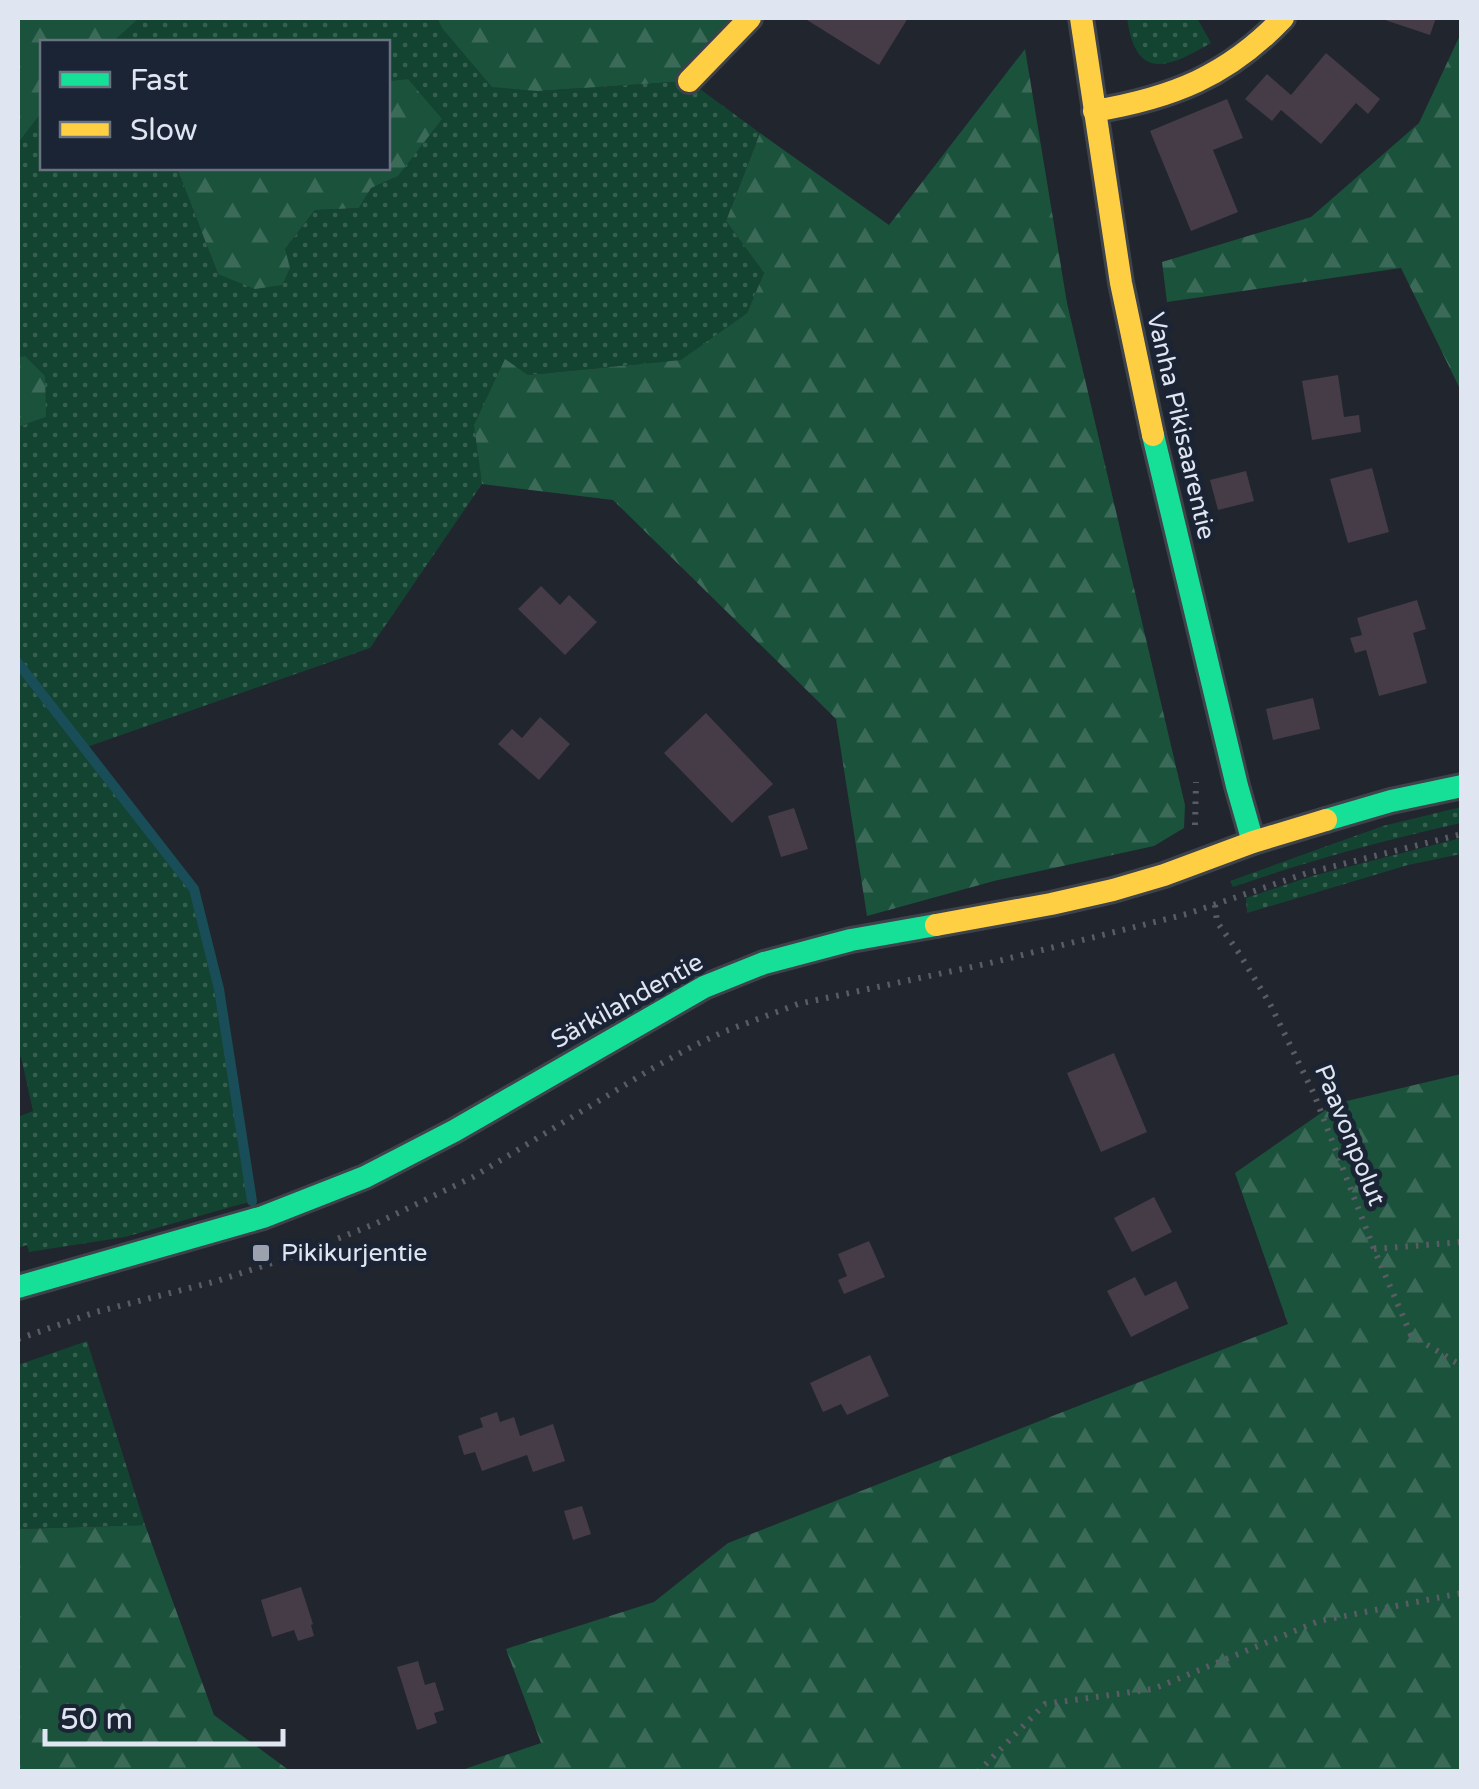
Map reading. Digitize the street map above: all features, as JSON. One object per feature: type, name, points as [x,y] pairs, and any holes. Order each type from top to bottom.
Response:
[{"type":"street","points":[[689,82],[750,18]]},
{"type":"street","name":"Vanha Pikisaarentie","points":[[1081,18],[1140,384],[1253,842]]},
{"type":"street","points":[[1094,112],[1192,87],[1218,74],[1260,42],[1283,18]]},
{"type":"street","name":"Särkilahdentie","points":[[18,1286],[264,1218],[365,1176],[454,1131],[704,987],[764,964],[852,940],[1114,890],[1253,842],[1391,801],[1462,786]]},
{"type":"path","points":[[18,1340],[96,1312],[217,1281],[378,1224],[473,1177],[679,1054],[723,1032],[780,1011],[1187,914],[1307,873],[1462,834]]},
{"type":"path","name":"Paavonpolut","points":[[1215,905],[1217,922],[1270,1004],[1314,1094],[1411,1335],[1462,1366]]},
{"type":"path","points":[[1374,1249],[1462,1242]]},
{"type":"path","points":[[978,1772],[1045,1704],[1153,1690],[1319,1621],[1462,1593]]},
{"type":"green space","points":[[18,18],[139,18],[115,40],[40,40],[40,115],[18,143]]},
{"type":"green space","points":[[139,18],[437,18],[442,28],[538,91],[689,81],[760,133],[726,221],[764,273],[747,313],[682,360],[528,375],[506,360],[475,425],[482,484],[370,648],[84,748],[194,889],[219,989],[252,1201],[125,1237],[29,1252],[27,1245],[18,1248],[18,1117],[33,1111],[18,1055],[18,427],[46,417],[25,356],[18,357],[18,143],[40,115],[40,170],[178,170],[218,274],[285,249],[315,210],[359,208],[371,188],[398,176],[408,79],[390,81],[390,40],[115,40]]},
{"type":"green space","points":[[437,18],[750,18],[689,81],[538,91],[492,87]]},
{"type":"green space","points":[[1127,18],[1197,18],[1211,43],[1181,59],[1156,64],[1146,61],[1138,52]]},
{"type":"green space","points":[[1461,33],[1461,391],[1401,268],[1167,302],[1162,262],[1311,217],[1419,123]]},
{"type":"green space","points":[[1025,49],[1067,303],[1185,805],[1184,828],[1154,846],[994,881],[867,916],[836,719],[613,500],[482,484],[474,425],[505,359],[528,375],[681,360],[747,313],[764,273],[726,221],[760,133],[889,225]]},
{"type":"green space","points":[[408,79],[442,119],[398,176],[371,188],[359,208],[315,210],[285,249],[290,268],[282,285],[255,289],[218,274],[178,170],[390,170],[390,81]]},
{"type":"green space","points":[[25,356],[45,376],[46,417],[18,427],[18,357]]},
{"type":"green space","points":[[1461,807],[1461,823],[1289,868],[1233,887],[1230,881],[1383,826]]},
{"type":"green space","points":[[1461,838],[1461,854],[1408,865],[1247,913],[1246,898],[1312,876]]},
{"type":"green space","points":[[1461,1074],[1461,1771],[459,1771],[541,1743],[506,1649],[654,1602],[728,1543],[1288,1324],[1235,1173],[1334,1104]]},
{"type":"green space","points":[[87,1341],[145,1525],[18,1529],[18,1365]]},
{"type":"green space","points":[[145,1525],[214,1715],[290,1771],[18,1771],[18,1529]]},
{"type":"building","points":[[809,18],[908,18],[879,65]]},
{"type":"building","points":[[1379,18],[1436,18],[1430,35]]},
{"type":"building","points":[[1326,53],[1380,99],[1368,114],[1356,103],[1321,144],[1281,110],[1272,121],[1245,99],[1267,74],[1291,95]]},
{"type":"building","points":[[1227,99],[1243,138],[1213,150],[1238,212],[1191,231],[1150,131]]},
{"type":"building","points":[[1338,375],[1344,417],[1359,415],[1361,432],[1312,440],[1302,381]]},
{"type":"building","points":[[1372,468],[1389,532],[1348,543],[1330,479]]},
{"type":"building","points":[[1246,471],[1254,501],[1218,510],[1210,480]]},
{"type":"building","points":[[541,586],[560,605],[569,595],[597,622],[565,655],[518,609]]},
{"type":"building","points":[[1417,600],[1426,629],[1413,633],[1427,683],[1379,696],[1366,650],[1355,653],[1350,638],[1362,635],[1357,618]]},
{"type":"building","points":[[1313,698],[1320,729],[1273,740],[1266,709]]},
{"type":"building","points":[[706,713],[773,784],[732,823],[664,753]]},
{"type":"building","points":[[540,717],[570,744],[539,780],[498,744],[512,729],[522,738]]},
{"type":"building","points":[[794,808],[808,849],[781,857],[768,816]]},
{"type":"building","points":[[1114,1053],[1147,1132],[1101,1152],[1067,1073]]},
{"type":"building","points":[[1154,1197],[1172,1232],[1132,1252],[1114,1218]]},
{"type":"building","points":[[869,1241],[885,1277],[844,1294],[838,1280],[847,1276],[838,1254]]},
{"type":"building","points":[[1135,1277],[1145,1296],[1176,1281],[1189,1308],[1131,1337],[1107,1291]]},
{"type":"building","points":[[870,1355],[889,1396],[847,1415],[841,1404],[823,1412],[810,1383]]},
{"type":"building","points":[[497,1412],[500,1422],[514,1417],[520,1436],[553,1424],[565,1461],[533,1472],[527,1455],[482,1471],[475,1452],[464,1455],[458,1436],[483,1427],[480,1418]]},
{"type":"building","points":[[582,1506],[591,1534],[573,1540],[564,1511]]},
{"type":"building","points":[[301,1587],[314,1636],[298,1641],[294,1630],[272,1637],[261,1600]]},
{"type":"building","points":[[418,1661],[425,1685],[435,1682],[444,1710],[434,1713],[437,1723],[417,1730],[397,1667]]},
{"type":"waterway","points":[[18,663],[194,889],[219,989],[252,1201]]},
{"type":"traffic: fast","points":[[1153,435],[1253,842]]},
{"type":"traffic: fast","points":[[1326,820],[1462,786]]},
{"type":"traffic: fast","points":[[18,1287],[263,1217],[365,1177],[454,1131],[704,987],[764,963],[851,940],[936,925]]},
{"type":"traffic: slow","points":[[689,81],[750,18]]},
{"type":"traffic: slow","points":[[1081,18],[1121,283],[1153,435]]},
{"type":"traffic: slow","points":[[1094,111],[1149,99],[1197,81],[1241,55],[1283,18]]},
{"type":"traffic: slow","points":[[936,925],[1113,890],[1326,820]]},
{"type":"place","name":"Pikikurjentie","points":[[261,1253]]}]
